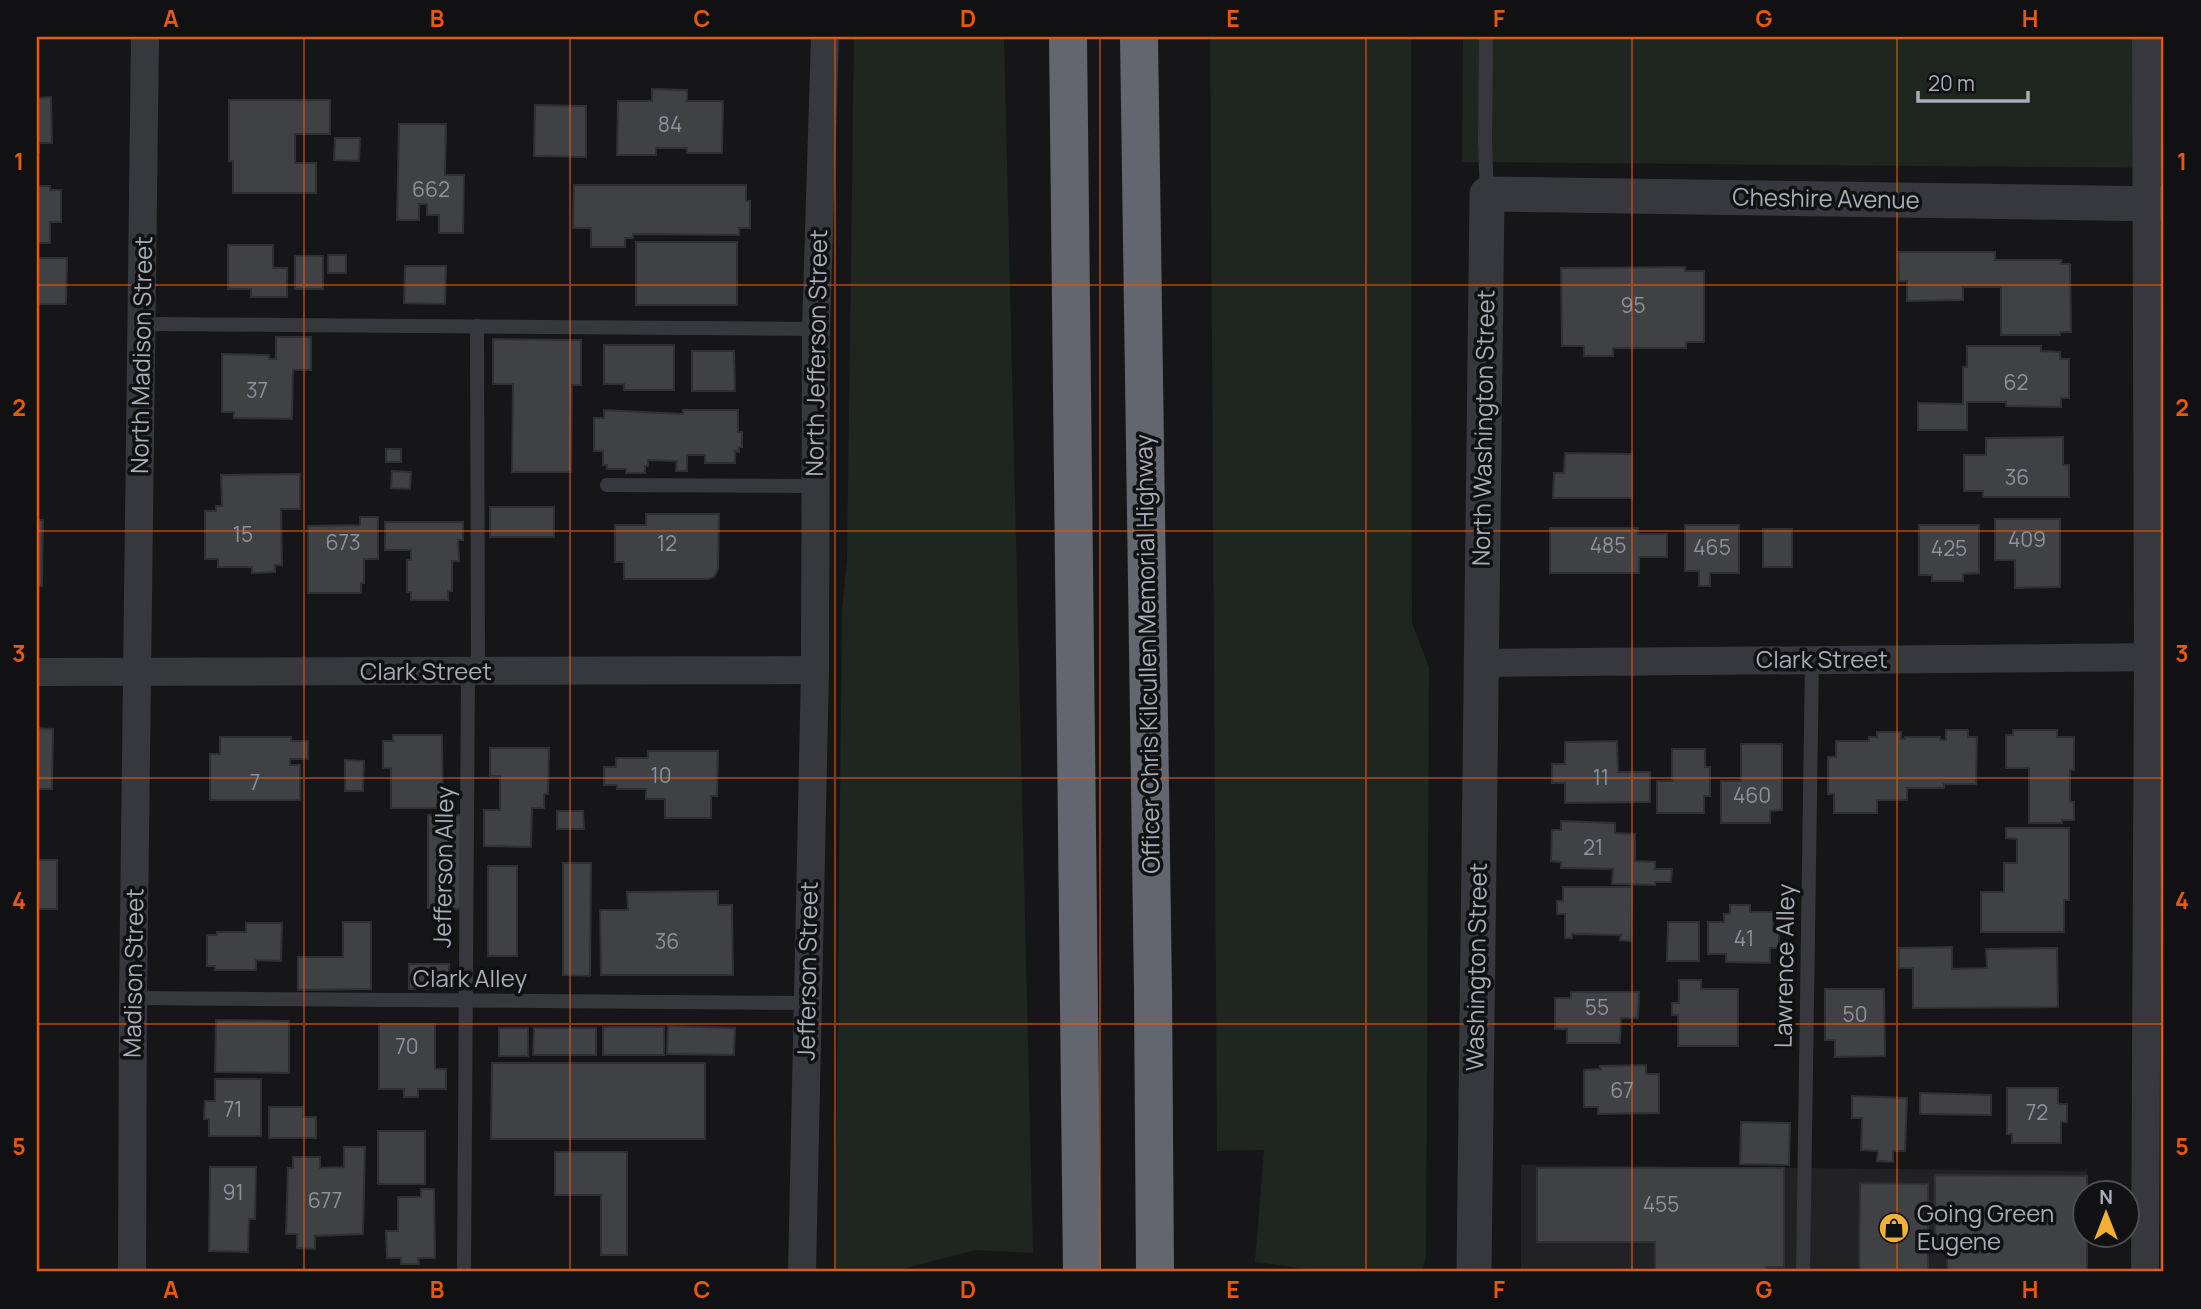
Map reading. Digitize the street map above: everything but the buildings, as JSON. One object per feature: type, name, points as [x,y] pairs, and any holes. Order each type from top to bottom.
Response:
[{"type":"highway","points":[[1068,37],[1082,1272]]},
{"type":"highway","name":"Officer Chris Kilcullen Memorial Highway","points":[[1139,37],[1155,1272]]},
{"type":"street","name":"North Madison Street","points":[[139,673],[145,37]]},
{"type":"street","name":"North Jefferson Street","points":[[815,670],[816,329],[825,37]]},
{"type":"street","points":[[2145,1272],[2156,657],[2155,204],[2146,37]]},
{"type":"street","name":"Cheshire Avenue","points":[[1487,194],[2155,204]]},
{"type":"street","name":"North Washington Street","points":[[1480,663],[1487,194]]},
{"type":"street","name":"Clark Street","points":[[1480,663],[2156,657]]},
{"type":"street","name":"Washington Street","points":[[1474,1272],[1480,663]]},
{"type":"street","name":"Clark Street","points":[[37,673],[815,670]]},
{"type":"street","name":"Jefferson Street","points":[[802,1272],[815,670]]},
{"type":"street","name":"Madison Street","points":[[132,1272],[133,998],[139,673]]},
{"type":"lane","points":[[1486,37],[1487,194]]},
{"type":"lane","points":[[143,324],[816,329]]},
{"type":"lane","name":"Jefferson Alley","points":[[464,1272],[465,1002],[473,672],[477,326]]},
{"type":"lane","points":[[607,485],[816,486]]},
{"type":"lane","name":"Lawrence Alley","points":[[1803,1272],[1812,660]]},
{"type":"lane","name":"Clark Alley","points":[[133,998],[808,1003]]},
{"type":"shaded area","points":[[854,37],[1004,37],[1033,1253],[975,1250],[892,1272],[835,1272],[842,610],[847,561]]},
{"type":"shaded area","points":[[1210,37],[1411,37],[1412,623],[1429,667],[1426,1257],[1422,1272],[1328,1272],[1255,1262],[1264,1150],[1217,1151]]},
{"type":"shaded area","points":[[1463,37],[2164,37],[2164,168],[1462,162]]},
{"type":"shaded area","points":[[1521,1165],[2087,1171],[2087,1180],[2072,1180],[2072,1250],[2087,1250],[2087,1272],[1521,1272]]},
{"type":"place","name":"Going Green Eugene","points":[[1894,1228]]}]
